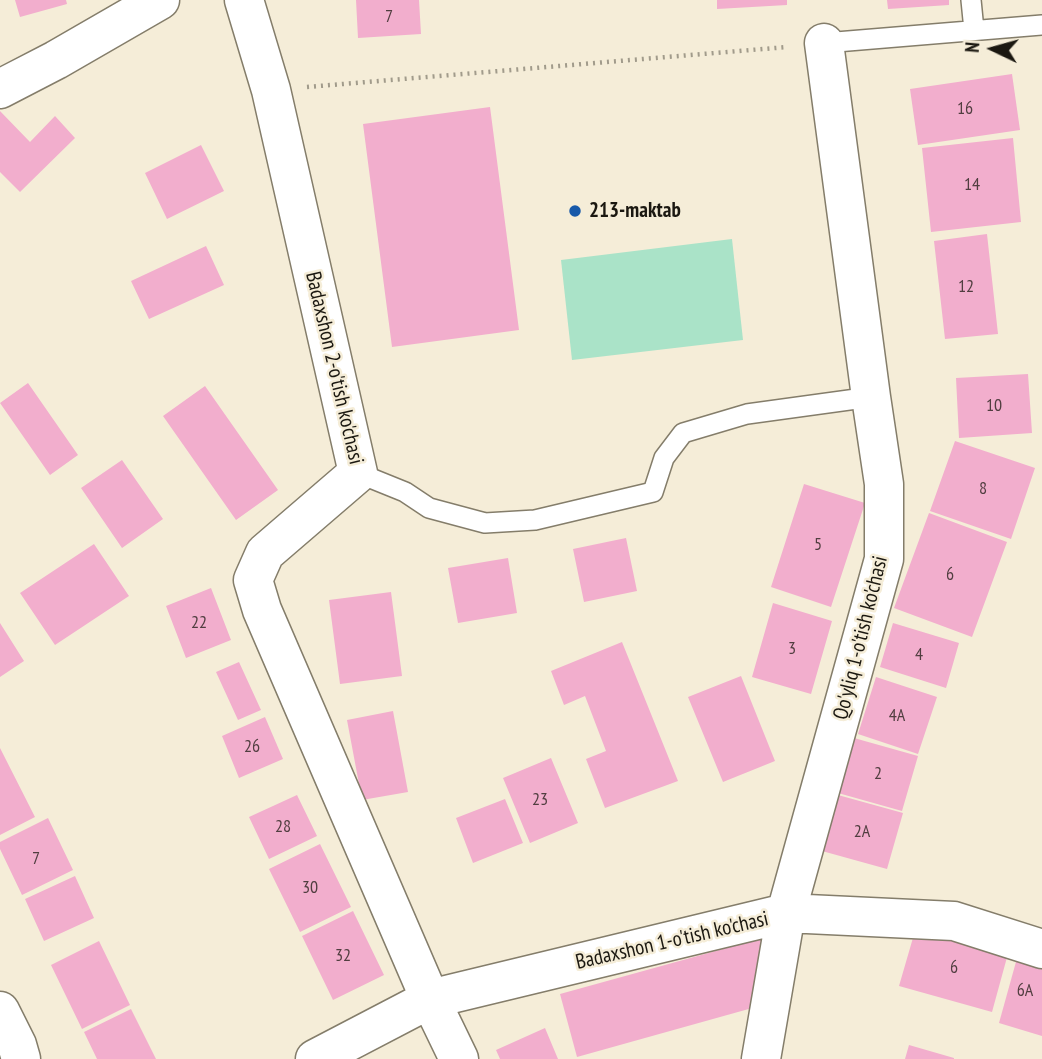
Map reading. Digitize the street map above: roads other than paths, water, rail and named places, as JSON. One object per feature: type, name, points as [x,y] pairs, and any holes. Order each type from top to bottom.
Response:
[{"type":"street","points":[[0,89],[160,0]]},
{"type":"street","name":"Badaxshon 2-o'tish ko'chasi","points":[[244,0],[271,90],[358,473],[265,553],[253,580],[262,610],[430,999],[459,1059]]},
{"type":"street","name":"Qo'yliq 1-o'tish ko'chasi","points":[[761,1059],[786,913],[884,559],[884,484],[824,43]]},
{"type":"street","name":"Badaxshon 1-o'tish ko'chasi","points":[[315,1059],[430,999],[786,913],[954,921],[1042,949]]},
{"type":"street","points":[[0,1011],[21,1059]]},
{"type":"lane","points":[[971,0],[974,30]]},
{"type":"lane","points":[[824,43],[1042,24]]},
{"type":"lane","points":[[358,473],[405,492],[429,508],[485,523],[535,520],[653,492],[664,458],[683,433],[747,414],[871,397]]},
{"type":"place","name":"213-maktab","points":[[575,211]]}]
